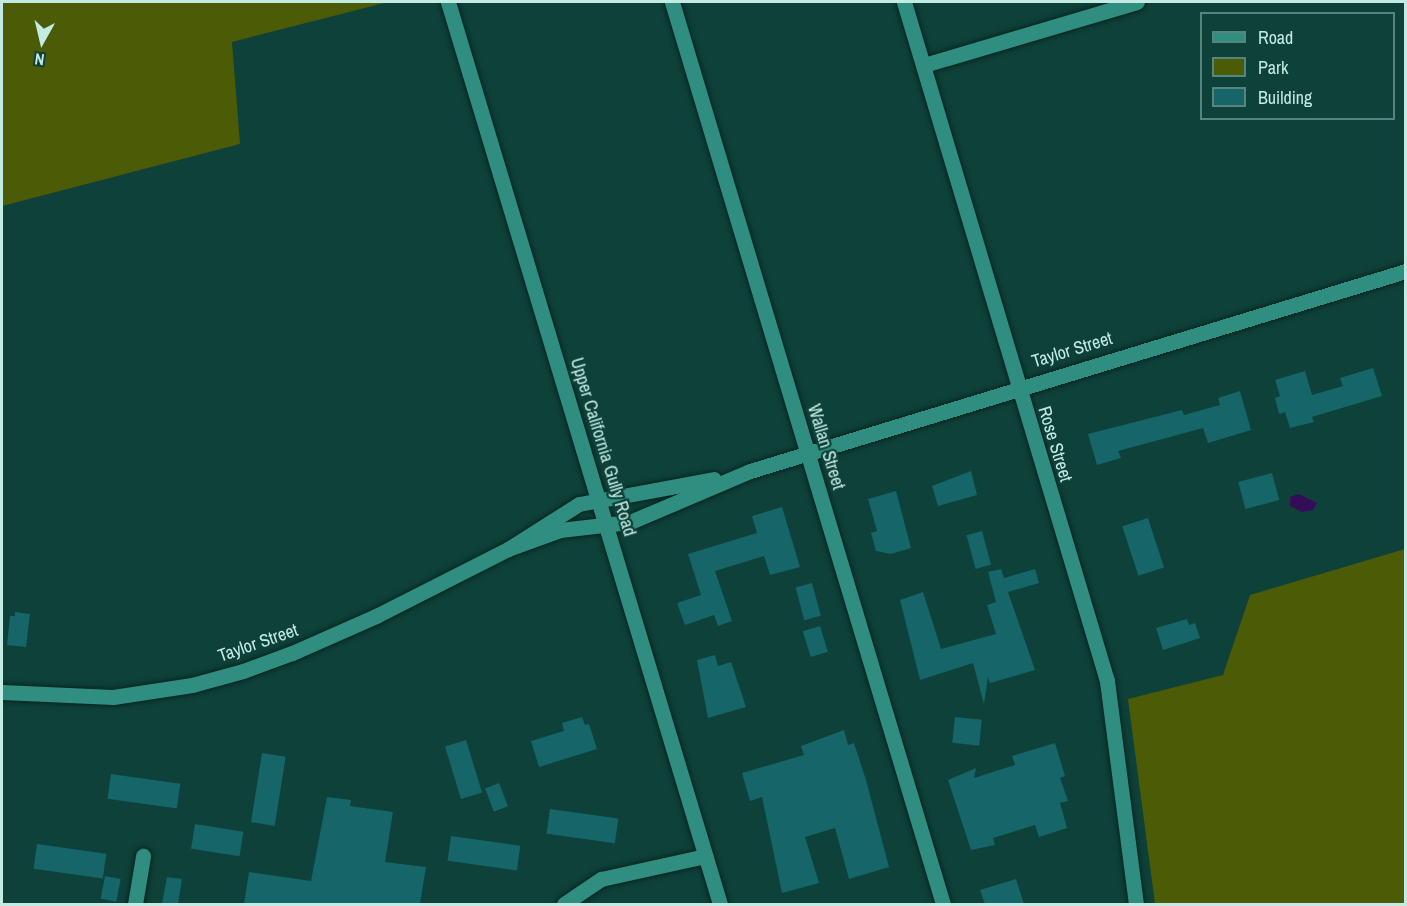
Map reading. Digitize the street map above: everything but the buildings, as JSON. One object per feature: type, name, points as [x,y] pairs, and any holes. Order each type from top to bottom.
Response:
[{"type":"street","name":"Upper California Gully Road","points":[[448,2],[720,904]]},
{"type":"street","name":"Wallan Street","points":[[672,2],[943,904]]},
{"type":"street","name":"Rose Street","points":[[904,2],[1107,681],[1136,904]]},
{"type":"street","points":[[924,65],[1137,2]]},
{"type":"street","name":"Taylor Street","points":[[2,692],[114,697],[192,685],[292,653],[508,549],[560,530],[630,522],[750,471],[1017,386],[1406,271]]},
{"type":"street","name":"Taylor Street","points":[[508,549],[579,504],[750,471]]},
{"type":"street","points":[[135,904],[143,856]]},
{"type":"street","points":[[564,904],[601,879],[706,856]]},
{"type":"green space","points":[[2,2],[388,2],[232,42],[240,144],[2,206]]},
{"type":"green space","points":[[1405,549],[1405,904],[1155,904],[1128,699],[1223,675],[1250,595]]},
{"type":"shaded area","points":[[1299,494],[1317,503],[1313,510],[1302,512],[1290,506],[1290,497]]}]
